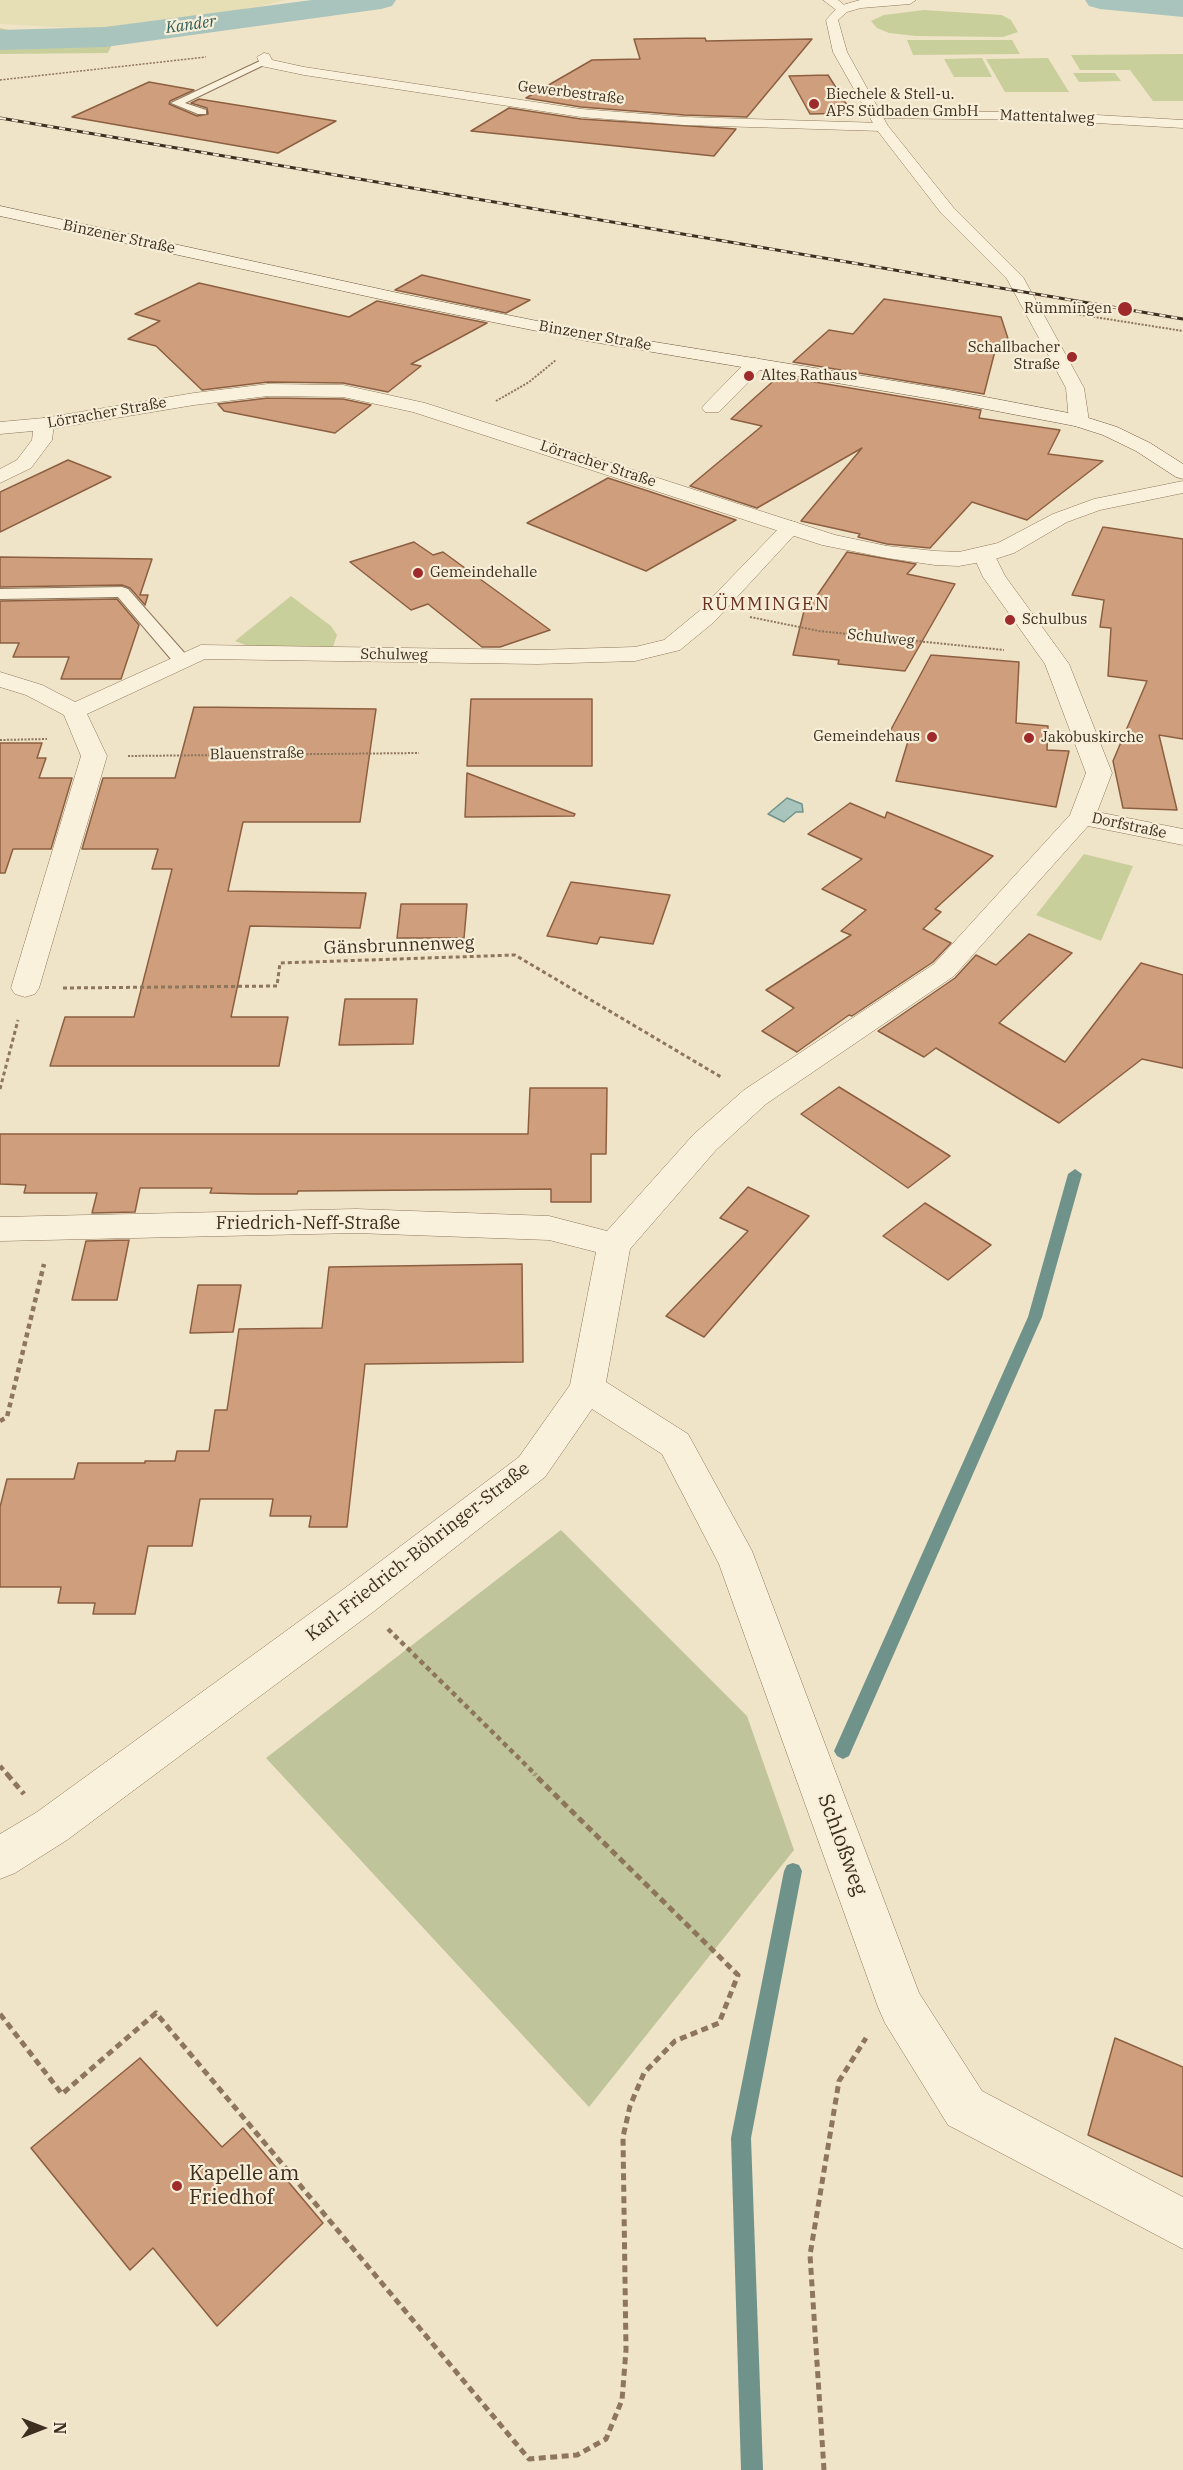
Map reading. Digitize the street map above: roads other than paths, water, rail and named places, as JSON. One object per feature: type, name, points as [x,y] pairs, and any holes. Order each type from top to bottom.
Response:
[{"type":"street","points":[[829,0],[843,9]]},
{"type":"street","points":[[910,0],[860,4],[843,9],[832,20],[840,52],[879,121],[947,210],[1014,277],[1075,388],[1079,420]]},
{"type":"street","name":"Gewerbestraße","points":[[265,59],[304,71],[581,113],[684,121],[879,121]]},
{"type":"street","name":"Mattentalweg","points":[[879,121],[1044,116],[1183,124]]},
{"type":"street","name":"Binzener Straße","points":[[0,211],[398,298],[587,336],[1079,420],[1143,447],[1183,473]]},
{"type":"street","points":[[712,408],[755,364]]},
{"type":"street","name":"Lörracher Straße","points":[[0,428],[44,424],[194,399],[268,390],[343,391],[381,398],[461,420],[830,540],[887,552],[959,559],[984,555],[1006,548],[1060,518],[1094,505],[1183,487]]},
{"type":"street","points":[[0,477],[24,464],[42,440],[44,424]]},
{"type":"street","name":"Schulweg","points":[[74,711],[201,652],[537,657],[635,654],[672,645],[714,609],[791,527]]},
{"type":"street","name":"Dorfstraße","points":[[984,555],[994,577],[1057,664],[1099,773],[1082,817],[1183,837]]},
{"type":"street","points":[[0,679],[34,690],[74,711],[90,747],[25,988]]},
{"type":"street","points":[[614,1245],[705,1142],[756,1097],[944,970],[1082,817]]},
{"type":"street","name":"Friedrich-Neff-Straße","points":[[0,1229],[356,1221],[549,1228],[614,1245]]},
{"type":"street","name":"Karl-Friedrich-Böhringer-Straße","points":[[0,1858],[52,1826],[359,1600],[532,1467],[587,1388],[614,1245]]},
{"type":"street","name":"Schloßweg","points":[[587,1388],[675,1444],[738,1562],[901,2007],[964,2108],[1183,2224]]},
{"type":"lane","points":[[202,112],[176,103],[265,59]]},
{"type":"lane","points":[[0,594],[122,592],[182,661]]},
{"type":"water","points":[[787,798],[802,804],[803,812],[796,812],[784,822],[768,814]]},
{"type":"waterway","name":"Kander","points":[[0,40],[105,37],[381,0]]},
{"type":"waterway","name":"Kander","points":[[1100,0],[1183,8]]},
{"type":"waterway","points":[[843,1751],[1035,1317],[1075,1174]]},
{"type":"waterway","points":[[752,2470],[741,2138],[793,1871]]},
{"type":"railway","points":[[0,118],[1183,319]]},
{"type":"place","name":"Biechele & Stell-u. APS Südbaden GmbH","points":[[814,104]]},
{"type":"place","name":"Rümmingen","points":[[1125,309]]},
{"type":"place","name":"Schallbacher Straße","points":[[1072,357]]},
{"type":"place","name":"Altes Rathaus","points":[[749,376]]},
{"type":"place","name":"Gemeindehalle","points":[[418,573]]},
{"type":"place","name":"Schulbus","points":[[1010,620]]},
{"type":"place","name":"Gemeindehaus","points":[[932,737]]},
{"type":"place","name":"Jakobuskirche","points":[[1029,738]]},
{"type":"place","name":"Kapelle am Friedhof","points":[[177,2186]]},
{"type":"district","name":"RÜMMINGEN","points":[[766,605]]}]
